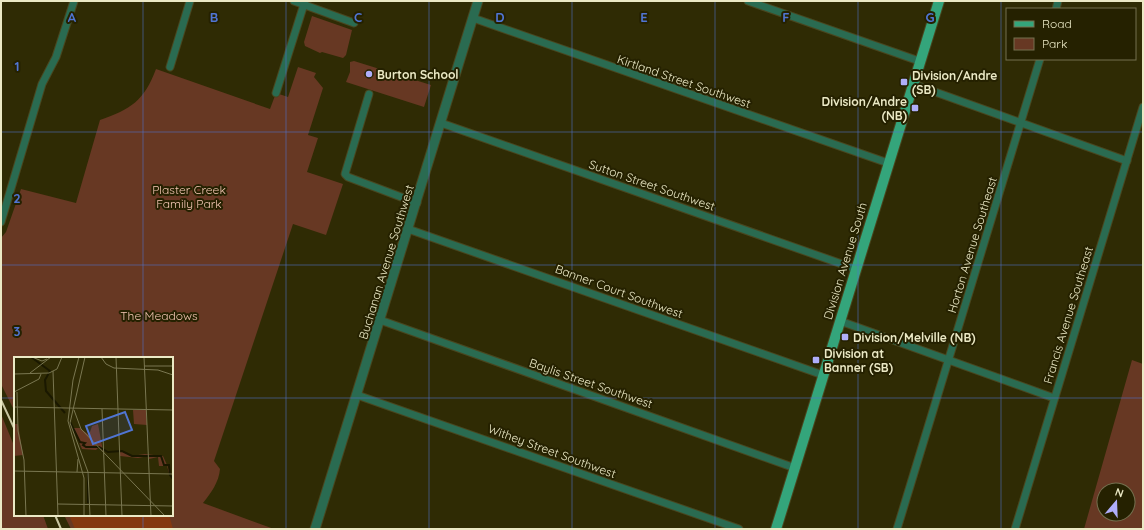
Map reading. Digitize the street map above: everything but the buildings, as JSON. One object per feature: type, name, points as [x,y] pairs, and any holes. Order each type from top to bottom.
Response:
[{"type":"main road","name":"Division Avenue South","points":[[776,529],[939,1]]},
{"type":"street","points":[[1,222],[42,84],[56,57],[74,1]]},
{"type":"street","points":[[170,67],[190,1]]},
{"type":"street","points":[[294,1],[305,3],[354,22]]},
{"type":"street","name":"Buchanan Avenue Southwest","points":[[315,529],[478,1]]},
{"type":"street","points":[[748,1],[920,61]]},
{"type":"street","points":[[276,93],[305,3]]},
{"type":"street","name":"Kirtland Street Southwest","points":[[473,18],[888,163]]},
{"type":"street","name":"Horton Avenue Southeast","points":[[896,529],[1040,60]]},
{"type":"street","points":[[913,84],[1020,121],[1126,161]]},
{"type":"street","points":[[369,94],[346,174],[348,177],[417,202]]},
{"type":"street","name":"Francis Avenue Southeast","points":[[1015,529],[1143,107]]},
{"type":"street","name":"Sutton Street Southwest","points":[[441,123],[856,269]]},
{"type":"street","name":"Banner Court Southwest","points":[[408,229],[823,375]]},
{"type":"street","name":"Baylis Street Southwest","points":[[380,320],[795,468]]},
{"type":"street","points":[[840,321],[1054,398]]},
{"type":"street","name":"Withey Street Southwest","points":[[357,394],[739,529]]},
{"type":"green space","points":[[312,16],[352,30],[346,55],[343,58],[322,52],[320,53],[305,46],[304,42]]},
{"type":"green space","points":[[354,61],[431,85],[424,107],[346,82],[350,72],[350,62]]},
{"type":"green space","name":"Plaster Creek Family Park","points":[[298,67],[316,73],[314,77],[323,88],[308,135],[318,138],[307,172],[343,184],[326,235],[293,224],[214,461],[220,469],[218,478],[212,491],[203,503],[274,529],[71,529],[64,516],[173,516],[173,357],[14,357],[14,410],[1,384],[1,238],[6,232],[21,189],[76,203],[100,120],[120,112],[135,102],[147,89],[156,69],[270,109],[276,93],[288,97]]},
{"type":"green space","points":[[1132,360],[1143,364],[1143,529],[1084,529],[1096,487],[1096,522],[1136,522],[1136,482],[1097,482]]},
{"type":"green space","points":[[1,414],[14,446],[14,516],[43,516],[48,529],[1,529]]},
{"type":"shaded area","points":[[69,516],[169,516],[173,529],[75,529]]},
{"type":"railway","points":[[1,400],[14,428]]},
{"type":"railway","points":[[55,516],[61,529]]},
{"type":"place","name":"Burton School","points":[[369,74]]},
{"type":"place","name":"Division/Andre (SB)","points":[[904,82]]},
{"type":"place","name":"Division/Andre (NB)","points":[[915,108]]},
{"type":"place","name":"Division/Melville (NB)","points":[[845,337]]},
{"type":"place","name":"Division at Banner (SB)","points":[[816,360]]},
{"type":"park label","name":"The Meadows","points":[[159,315]]}]
